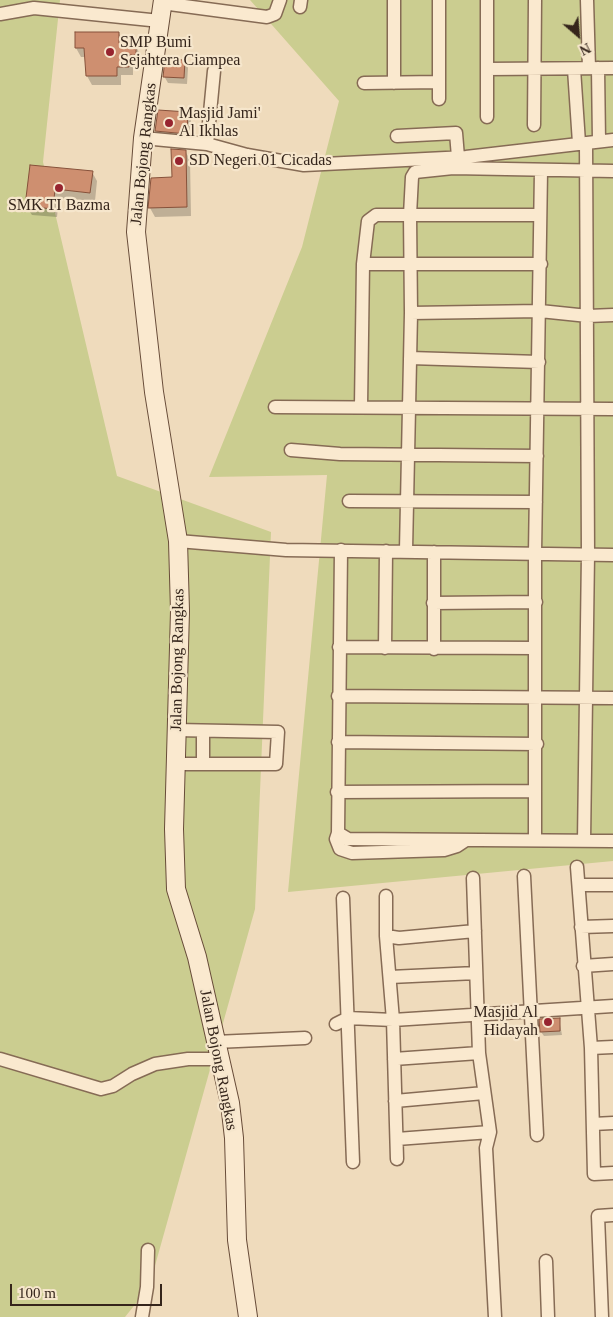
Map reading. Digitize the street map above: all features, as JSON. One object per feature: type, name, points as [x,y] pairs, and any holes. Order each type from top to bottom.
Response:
[{"type":"main road","name":"Jalan Bojong Rangkas","points":[[162,2],[143,138],[136,232],[154,392],[178,541],[180,610],[174,850],[176,889],[197,957],[230,1103],[234,1138],[237,1240],[248,1317]]},
{"type":"street","points":[[162,2],[267,17],[275,14],[280,0]]},
{"type":"street","points":[[394,0],[394,83]]},
{"type":"street","points":[[439,0],[440,100]]},
{"type":"street","points":[[487,117],[488,0]]},
{"type":"street","points":[[534,0],[534,125]]},
{"type":"street","points":[[587,0],[599,141]]},
{"type":"street","points":[[0,14],[34,8],[160,21]]},
{"type":"street","points":[[574,68],[586,172],[588,316],[588,554],[584,841]]},
{"type":"street","points":[[487,69],[613,68]]},
{"type":"street","points":[[207,144],[214,71]]},
{"type":"street","points":[[364,83],[439,82]]},
{"type":"street","points":[[397,136],[456,133],[458,157]]},
{"type":"street","points":[[143,138],[207,144],[288,164],[304,166],[346,162],[458,157],[613,140]]},
{"type":"street","points":[[406,550],[411,313],[409,266],[412,177],[415,172],[433,168],[613,172]]},
{"type":"street","points":[[535,840],[537,744],[535,553],[539,408],[541,171]]},
{"type":"street","points":[[361,406],[363,264],[368,221],[376,215],[540,215]]},
{"type":"street","points":[[363,264],[409,266],[541,264]]},
{"type":"street","points":[[411,313],[540,311],[588,316],[613,315]]},
{"type":"street","points":[[410,358],[539,362]]},
{"type":"street","points":[[275,406],[613,409]]},
{"type":"street","points":[[291,450],[340,454],[537,456]]},
{"type":"street","points":[[349,501],[536,502]]},
{"type":"street","points":[[178,541],[286,550],[406,550],[613,555]]},
{"type":"street","points":[[341,550],[338,833],[348,839],[613,842]]},
{"type":"street","points":[[385,648],[386,551]]},
{"type":"street","points":[[434,552],[434,648]]},
{"type":"street","points":[[433,603],[536,602]]},
{"type":"street","points":[[340,647],[535,648]]},
{"type":"street","points":[[338,696],[613,698]]},
{"type":"street","points":[[176,730],[278,732],[276,764],[176,764]]},
{"type":"street","points":[[203,731],[203,764]]},
{"type":"street","points":[[338,742],[537,744]]},
{"type":"street","points":[[337,792],[535,791]]},
{"type":"street","points":[[577,868],[580,885],[581,927],[591,1048],[594,1174],[613,1173]]},
{"type":"street","points":[[524,876],[537,1135]]},
{"type":"street","points":[[473,878],[479,1053],[490,1132],[486,1148],[495,1317]]},
{"type":"street","points":[[580,885],[613,885]]},
{"type":"street","points":[[386,896],[386,936],[394,1020],[397,1159]]},
{"type":"street","points":[[343,898],[353,1162]]},
{"type":"street","points":[[581,927],[613,926]]},
{"type":"street","points":[[386,936],[399,938],[475,931]]},
{"type":"street","points":[[584,966],[613,964]]},
{"type":"street","points":[[390,977],[476,973]]},
{"type":"street","points":[[336,1024],[348,1018],[394,1020],[613,1006]]},
{"type":"street","points":[[0,1059],[101,1089],[113,1086],[132,1074],[155,1064],[188,1059],[217,1050],[305,1038]]},
{"type":"street","points":[[591,1048],[613,1047]]},
{"type":"street","points":[[394,1059],[479,1053]]},
{"type":"street","points":[[396,1101],[484,1094]]},
{"type":"street","points":[[593,1124],[613,1123]]},
{"type":"street","points":[[396,1139],[490,1132]]},
{"type":"street","points":[[602,1317],[607,1296],[599,1258],[598,1216],[613,1215]]},
{"type":"street","points":[[142,1317],[147,1287],[148,1250]]},
{"type":"street","points":[[599,1258],[613,1257]]},
{"type":"street","points":[[546,1261],[548,1317]]},
{"type":"green space","points":[[0,0],[60,0],[43,162],[117,476],[271,532],[255,909],[149,1287],[125,1317],[0,1317]]},
{"type":"green space","points":[[250,0],[613,0],[613,861],[288,892],[327,475],[209,477],[302,247],[339,101]]},
{"type":"building","name":"SMP Bumi Sejahtera Ciampea","points":[[75,32],[119,32],[119,43],[136,43],[136,55],[129,55],[129,67],[117,67],[117,76],[86,76],[84,48],[75,48]]},
{"type":"building","points":[[165,59],[185,60],[184,78],[163,77]]},
{"type":"building","name":"Masjid Jami' Al Ikhlas","points":[[158,110],[188,112],[187,134],[155,131]]},
{"type":"building","name":"SD Negeri 01 Cicadas","points":[[171,149],[186,150],[187,207],[148,208],[151,178],[172,177]]},
{"type":"building","name":"SMK TI Bazma","points":[[30,165],[93,171],[90,193],[55,189],[53,209],[25,206]]},
{"type":"building","points":[[560,1018],[560,1031],[540,1032],[539,1019]]},
{"type":"place","name":"SMP Bumi Sejahtera Ciampea","points":[[110,52]]},
{"type":"place","name":"Masjid Jami' Al Ikhlas","points":[[169,123]]},
{"type":"place","name":"SD Negeri 01 Cicadas","points":[[179,161]]},
{"type":"place","name":"SMK TI Bazma","points":[[59,188]]},
{"type":"place","name":"Masjid Al Hidayah","points":[[548,1022]]}]
